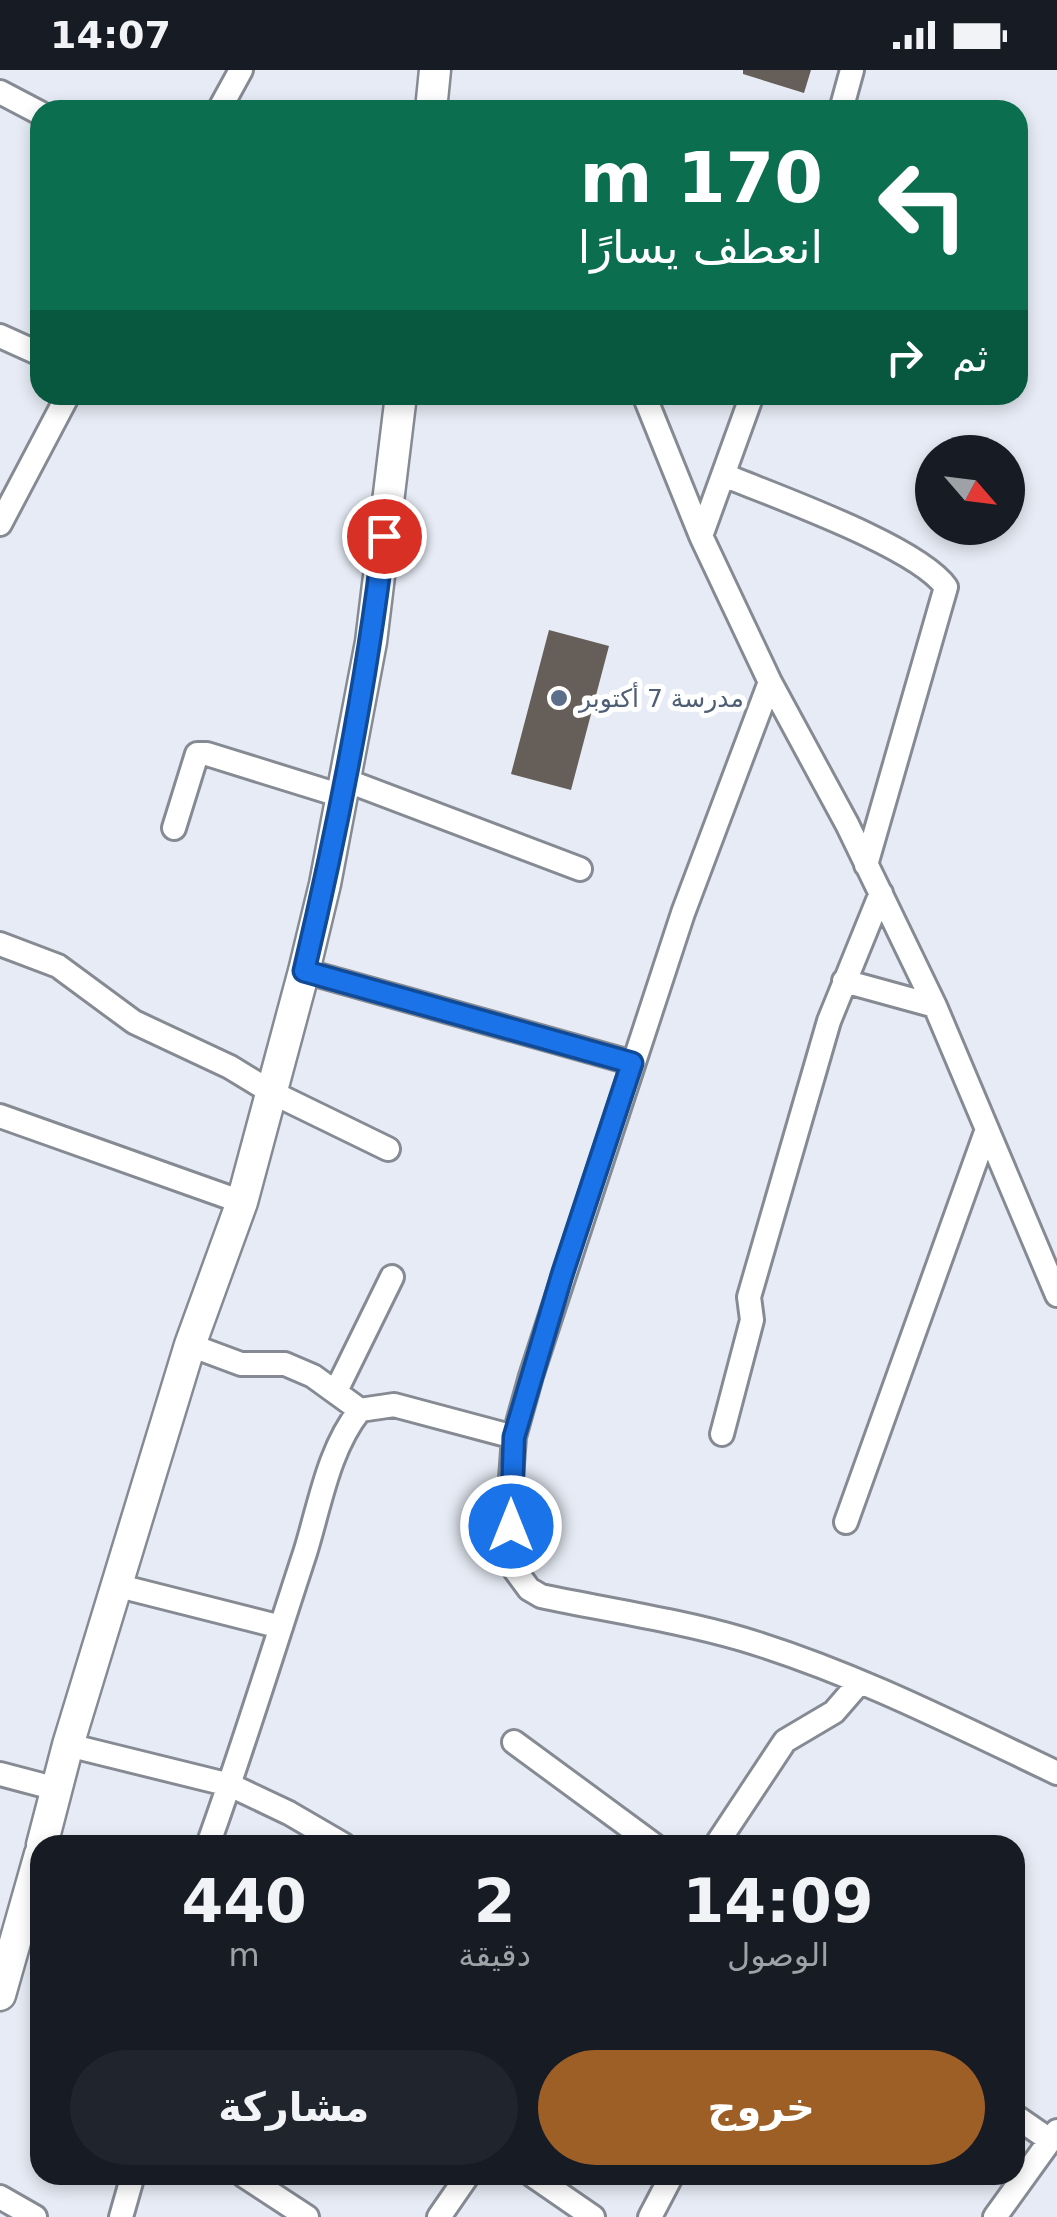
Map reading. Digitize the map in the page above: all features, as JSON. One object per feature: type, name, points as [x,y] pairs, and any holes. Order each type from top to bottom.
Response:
[{"type":"street","points":[[224,100],[241,70]]},
{"type":"street","points":[[432,100],[435,70]]},
{"type":"street","points":[[844,100],[852,70]]},
{"type":"street","points":[[0,92],[30,108]]},
{"type":"street","points":[[0,336],[30,350]]},
{"type":"street","points":[[0,524],[63,405]]},
{"type":"street","points":[[45,1835],[68,1745],[190,1345],[242,1202],[304,971],[372,642],[400,405]]},
{"type":"street","points":[[648,405],[701,536],[770,682],[881,893],[934,1006],[1057,1296]]},
{"type":"street","points":[[701,536],[748,405]]},
{"type":"street","points":[[724,475],[870,536],[929,572],[946,588],[866,864]]},
{"type":"street","points":[[770,682],[683,913],[632,1063],[514,1437],[510,1492],[513,1561],[521,1580],[534,1593],[741,1639],[960,1724],[1057,1773]]},
{"type":"street","points":[[174,828],[197,754],[207,754],[343,788],[580,869]]},
{"type":"street","points":[[722,1434],[752,1320],[748,1297],[828,1021],[881,893]]},
{"type":"street","points":[[0,944],[58,966],[134,1022],[388,1149]]},
{"type":"street","points":[[304,971],[632,1063]]},
{"type":"street","points":[[844,981],[934,1006]]},
{"type":"street","points":[[0,1116],[242,1202]]},
{"type":"street","points":[[846,1522],[986,1132]]},
{"type":"street","points":[[336,1392],[392,1277]]},
{"type":"street","points":[[190,1345],[241,1364],[285,1364],[313,1376],[360,1410],[394,1405],[514,1437]]},
{"type":"street","points":[[212,1835],[337,1447],[360,1410]]},
{"type":"street","points":[[119,1586],[281,1627]]},
{"type":"street","points":[[723,1835],[786,1741],[834,1712],[860,1682]]},
{"type":"street","points":[[514,1742],[640,1835]]},
{"type":"street","points":[[68,1745],[230,1785],[327,1835]]},
{"type":"street","points":[[0,1774],[57,1790]]},
{"type":"street","points":[[0,1994],[30,1889]]},
{"type":"street","points":[[1025,2121],[1054,2136],[1025,2176]]},
{"type":"street","points":[[122,2217],[131,2185]]},
{"type":"street","points":[[259,2185],[307,2217]]},
{"type":"street","points":[[439,2217],[461,2185]]},
{"type":"street","points":[[546,2185],[592,2217]]},
{"type":"street","points":[[650,2217],[667,2185]]},
{"type":"street","points":[[995,2217],[1018,2185]]},
{"type":"street","points":[[0,2198],[35,2217]]},
{"type":"building","points":[[743,70],[811,70],[804,93],[743,74]]},
{"type":"building","points":[[549,630],[609,646],[571,790],[511,774]]},
{"type":"place","name":"مدرسة 7 أكتوبر","points":[[559,698]]},
{"type":"route","points":[[384,536],[372,642],[304,971],[632,1063],[514,1437],[511,1526]]}]
